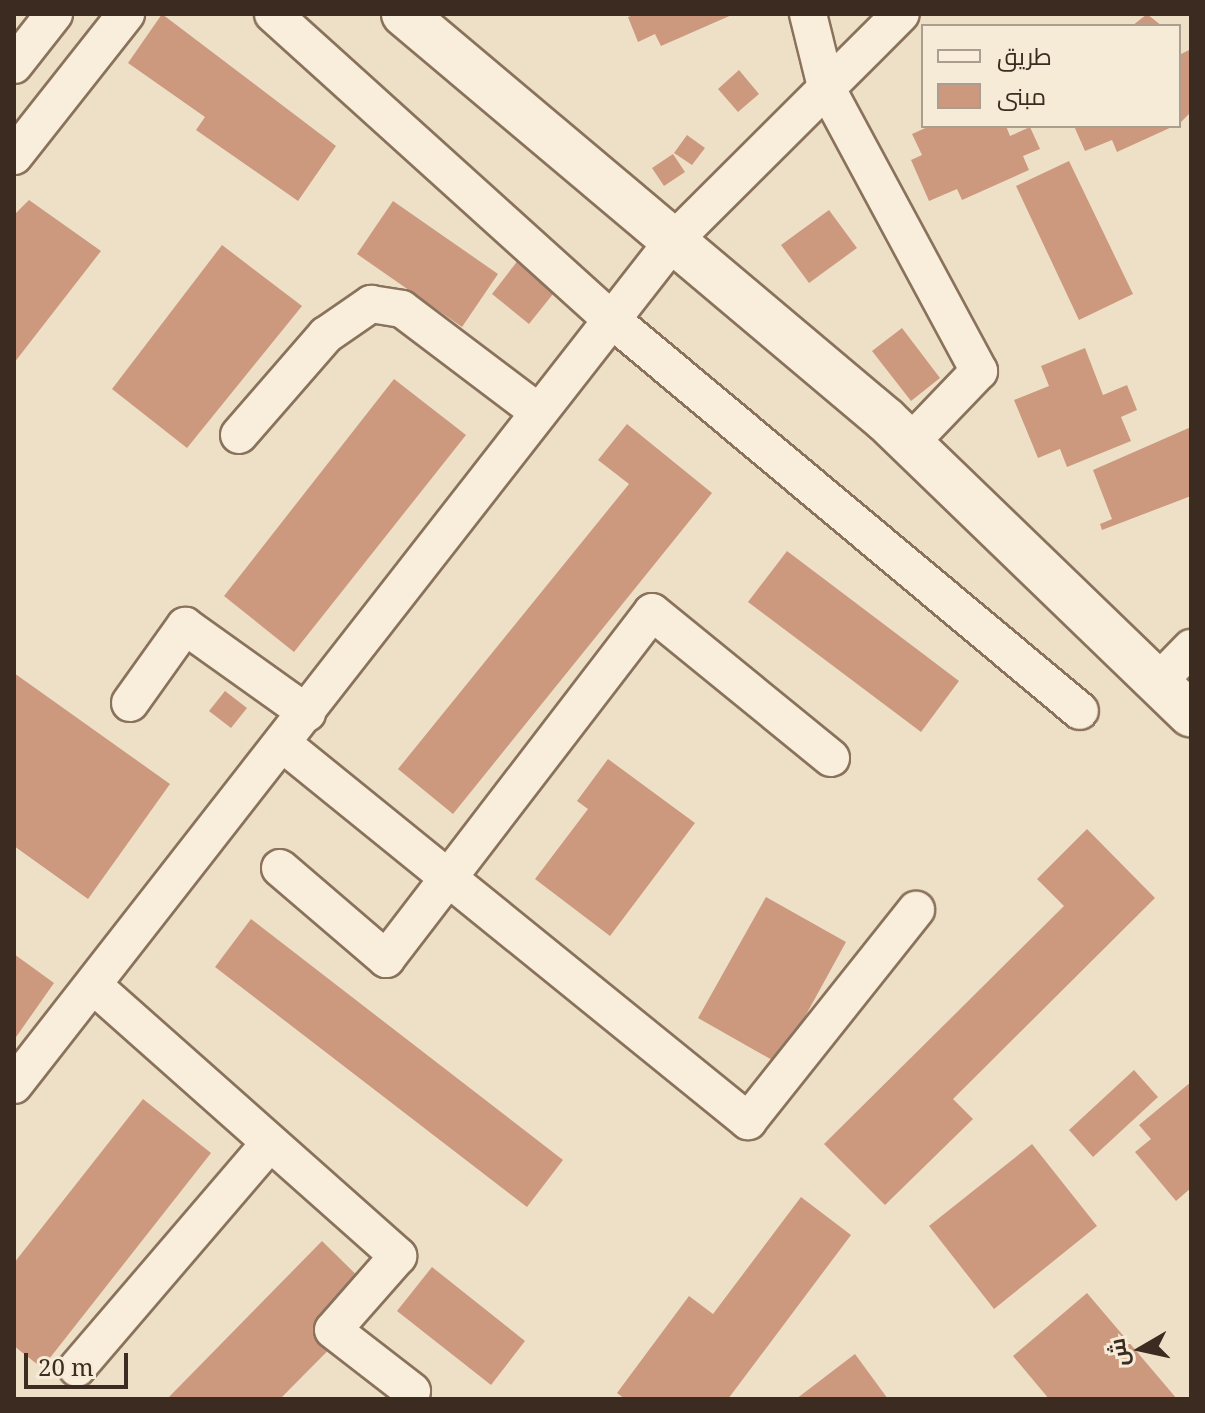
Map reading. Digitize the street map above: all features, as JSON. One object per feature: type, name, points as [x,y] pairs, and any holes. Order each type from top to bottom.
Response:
[{"type":"street","points":[[14,65],[54,14]]},
{"type":"street","points":[[14,156],[126,14]]},
{"type":"street","points":[[273,14],[611,319],[1080,711]]},
{"type":"street","points":[[404,14],[910,443],[1191,715]]},
{"type":"street","points":[[808,14],[826,87],[979,371],[910,443]]},
{"type":"street","points":[[14,1085],[283,744],[537,411],[674,240],[901,14]]},
{"type":"street","points":[[239,435],[326,335],[371,304],[402,309],[537,411]]},
{"type":"street","points":[[280,868],[386,959],[652,612],[831,758]]},
{"type":"street","points":[[130,703],[185,626],[307,713]]},
{"type":"street","points":[[1157,683],[1191,648]]},
{"type":"street","points":[[283,744],[748,1121],[916,910]]},
{"type":"street","points":[[94,986],[398,1256],[333,1330],[412,1391]]},
{"type":"street","points":[[77,1368],[270,1143]]},
{"type":"building","points":[[162,14],[336,146],[298,201],[196,130],[205,117],[128,63]]},
{"type":"building","points":[[636,14],[734,14],[661,46],[655,34],[638,42],[628,17]]},
{"type":"building","points":[[1147,14],[1160,24],[1134,24]]},
{"type":"building","points":[[1191,49],[1191,112],[1181,122],[1181,54]]},
{"type":"building","points":[[739,70],[759,94],[738,112],[718,89]]},
{"type":"building","points":[[926,128],[1007,128],[1010,136],[1030,128],[1040,149],[1023,156],[1029,170],[962,200],[957,189],[929,201],[911,160],[922,155],[912,134]]},
{"type":"building","points":[[1075,128],[1170,128],[1117,152],[1112,140],[1085,151]]},
{"type":"building","points":[[687,135],[705,148],[692,165],[674,153]]},
{"type":"building","points":[[673,154],[685,172],[664,186],[652,168]]},
{"type":"building","points":[[1069,161],[1133,294],[1079,320],[1016,186]]},
{"type":"building","points":[[29,200],[101,251],[14,363],[14,215]]},
{"type":"building","points":[[393,201],[498,274],[462,327],[357,254]]},
{"type":"building","points":[[829,210],[857,248],[809,283],[781,245]]},
{"type":"building","points":[[222,245],[302,306],[187,448],[112,389]]},
{"type":"building","points":[[519,259],[557,289],[529,324],[492,294]]},
{"type":"building","points":[[902,328],[940,378],[911,401],[872,351]]},
{"type":"building","points":[[1085,348],[1103,395],[1127,385],[1137,410],[1121,417],[1131,441],[1067,467],[1060,449],[1038,458],[1014,400],[1049,386],[1041,366]]},
{"type":"building","points":[[394,379],[466,435],[294,652],[224,596]]},
{"type":"building","points":[[627,424],[712,493],[453,814],[398,769],[629,484],[598,460]]},
{"type":"building","points":[[1191,427],[1191,496],[1102,530],[1100,524],[1112,519],[1093,470]]},
{"type":"building","points":[[787,551],[959,681],[921,732],[748,602]]},
{"type":"building","points":[[14,673],[170,784],[88,899],[14,846]]},
{"type":"building","points":[[225,691],[247,708],[231,728],[209,711]]},
{"type":"building","points":[[608,759],[695,823],[610,936],[535,879],[588,809],[577,801]]},
{"type":"building","points":[[1087,829],[1155,898],[953,1099],[973,1119],[885,1205],[824,1144],[1064,906],[1037,879]]},
{"type":"building","points":[[766,897],[846,942],[779,1064],[698,1018]]},
{"type":"building","points":[[251,919],[563,1160],[527,1207],[215,967]]},
{"type":"building","points":[[14,954],[54,983],[14,1040]]},
{"type":"building","points":[[1134,1070],[1158,1097],[1093,1157],[1069,1130]]},
{"type":"building","points":[[1191,1082],[1191,1188],[1176,1201],[1135,1152],[1151,1139],[1139,1125]]},
{"type":"building","points":[[143,1099],[211,1153],[42,1368],[14,1346],[14,1263]]},
{"type":"building","points":[[1032,1144],[1097,1226],[994,1309],[929,1226]]},
{"type":"building","points":[[801,1197],[851,1235],[728,1399],[625,1399],[617,1393],[689,1296],[713,1314]]},
{"type":"building","points":[[322,1241],[380,1298],[280,1399],[167,1399]]},
{"type":"building","points":[[432,1267],[525,1341],[491,1385],[397,1311]]},
{"type":"building","points":[[1087,1293],[1177,1399],[1049,1399],[1013,1356]]},
{"type":"building","points":[[855,1354],[888,1399],[796,1399]]}]
